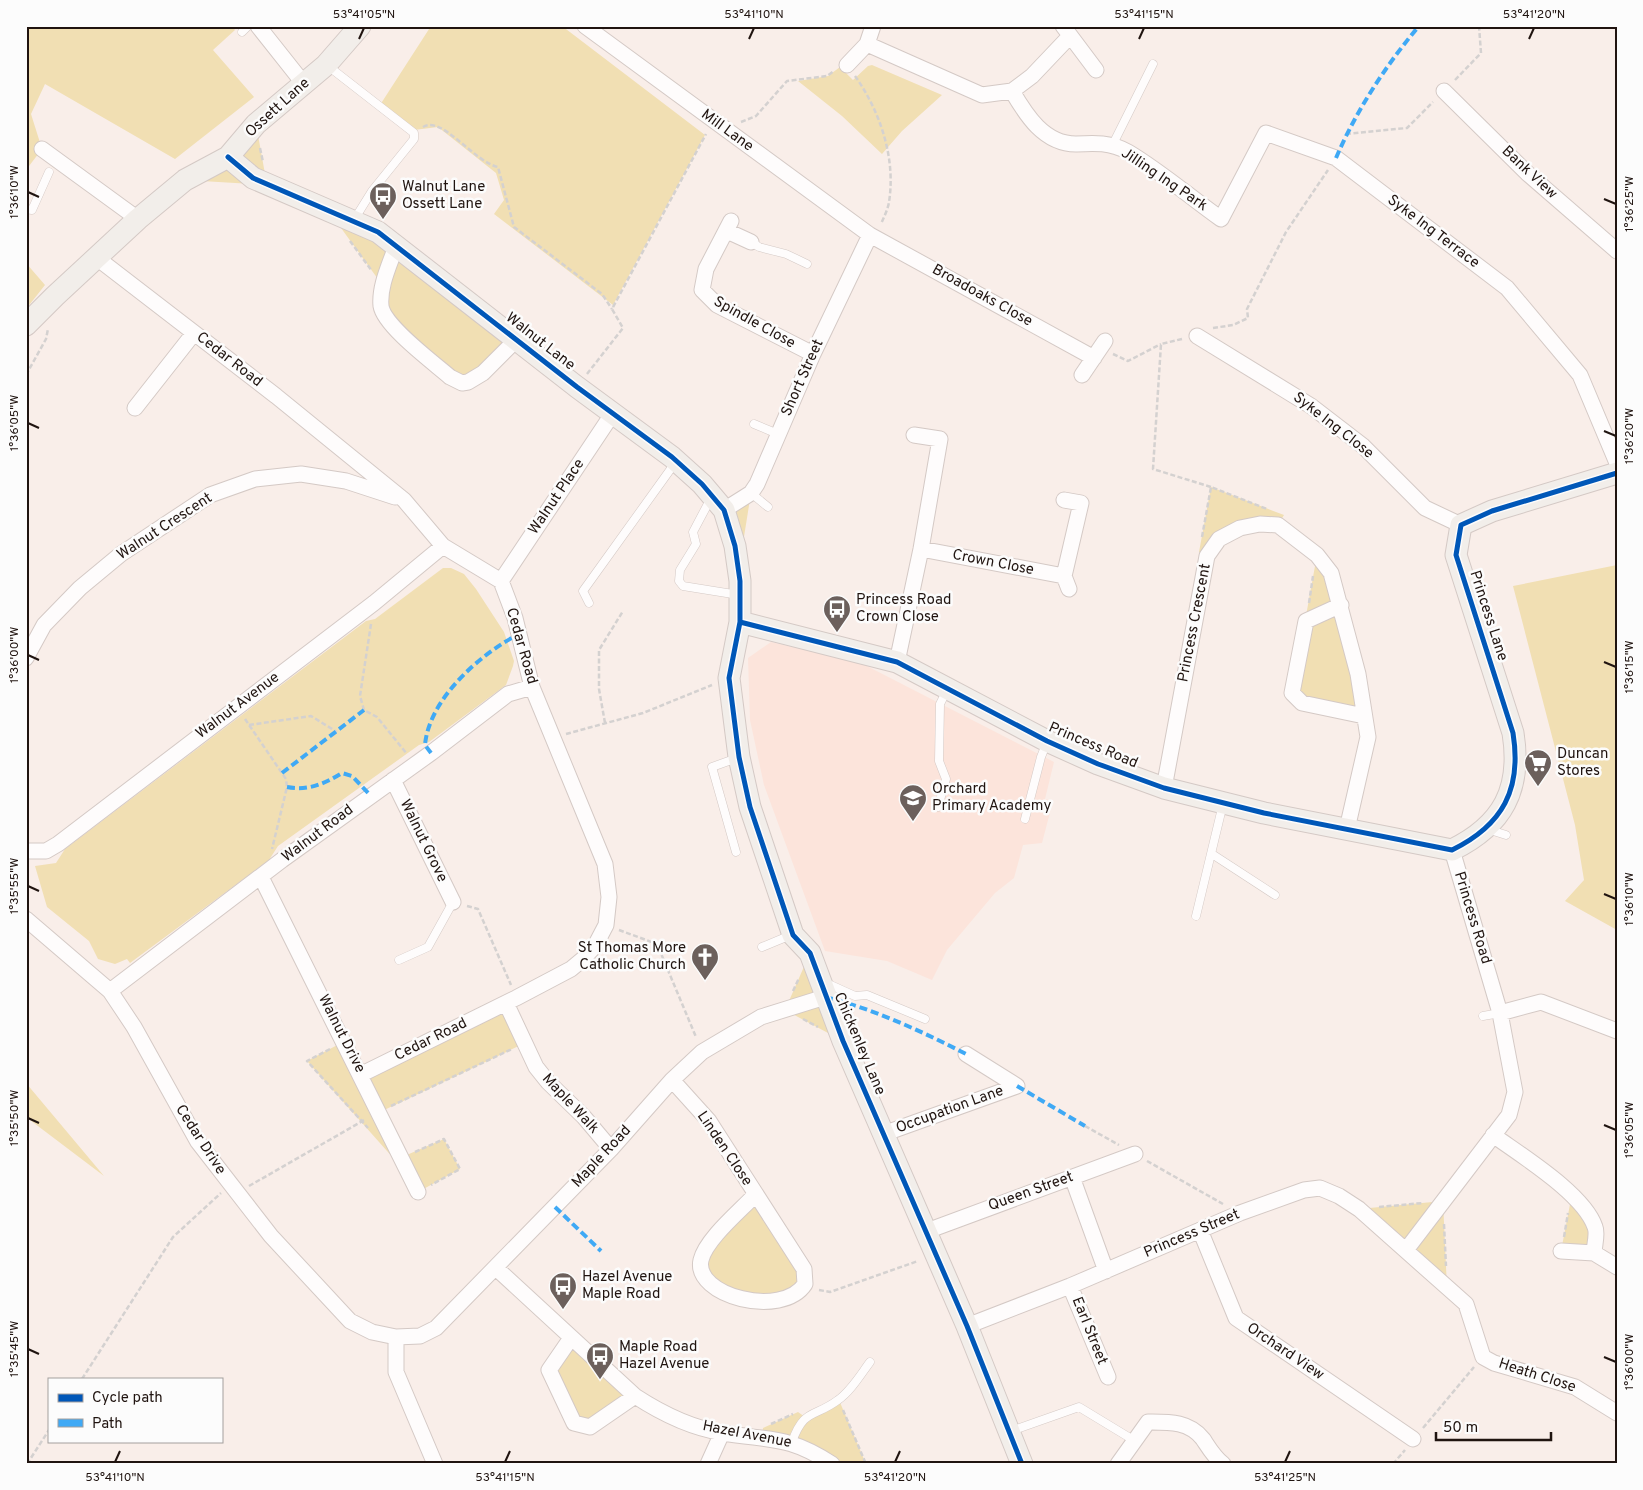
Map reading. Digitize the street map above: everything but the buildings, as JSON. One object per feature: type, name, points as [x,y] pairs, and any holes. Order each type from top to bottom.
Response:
[{"type":"street","points":[[258,26],[304,84]]},
{"type":"street","name":"Ossett Lane","points":[[26,325],[54,296],[138,219],[185,180],[228,157],[256,124],[326,65],[360,26]]},
{"type":"street","name":"Mill Lane","points":[[585,26],[870,235]]},
{"type":"street","points":[[847,66],[867,44],[873,26]]},
{"type":"street","points":[[867,44],[982,96],[1012,91],[1032,76],[1067,31],[1096,70]]},
{"type":"street","name":"Jilling Ing Park","points":[[1012,91],[1027,116],[1049,137],[1073,144],[1100,142],[1126,151],[1221,219],[1266,132],[1336,158]]},
{"type":"street","name":"Bank View","points":[[1444,91],[1527,173],[1617,251]]},
{"type":"street","points":[[42,149],[52,165],[86,183],[138,219]]},
{"type":"street","name":"Walnut Lane","points":[[228,157],[253,178],[378,232],[676,462],[718,503],[735,546],[740,595],[740,622]]},
{"type":"street","name":"Syke Ing Terrace","points":[[1336,158],[1507,288],[1580,375],[1617,463]]},
{"type":"street","name":"Spindle Close","points":[[751,242],[729,226],[706,269],[702,290],[717,305],[813,354]]},
{"type":"street","name":"Broadoaks Close","points":[[870,235],[1100,349]]},
{"type":"street","name":"Short Street","points":[[752,493],[813,354],[870,235]]},
{"type":"street","name":"Walnut Lane","points":[[396,246],[383,286],[381,304],[386,318],[456,381],[468,382],[476,379],[517,339]]},
{"type":"street","name":"Cedar Road","points":[[97,258],[276,396],[404,500],[443,546],[501,581],[515,618],[532,687],[605,864],[609,897],[606,925],[595,946],[571,969],[511,1001],[362,1074]]},
{"type":"street","points":[[135,408],[194,333]]},
{"type":"street","name":"Syke Ing Close","points":[[1197,336],[1311,406],[1363,446],[1425,508],[1461,526]]},
{"type":"street","points":[[1082,375],[1100,349]]},
{"type":"street","name":"Walnut Place","points":[[501,581],[613,413]]},
{"type":"street","points":[[897,662],[922,549],[940,439],[914,434]]},
{"type":"street","points":[[1461,526],[1492,511],[1617,473]]},
{"type":"street","name":"Walnut Crescent","points":[[26,658],[44,625],[80,588],[137,543],[210,495],[255,479],[301,474],[346,481],[404,500]]},
{"type":"street","points":[[718,503],[752,493]]},
{"type":"street","name":"Crown Close","points":[[922,549],[1067,583],[1081,503],[1064,500]]},
{"type":"street","name":"Princess Crescent","points":[[1164,788],[1207,556],[1219,538],[1240,528],[1260,524],[1278,525]]},
{"type":"street","points":[[1278,525],[1317,555],[1331,573],[1358,674],[1368,737],[1348,830]]},
{"type":"street","name":"Princess Lane","points":[[1452,850],[1466,843],[1485,828],[1504,805],[1513,788],[1516,753],[1513,733],[1456,555],[1461,526]]},
{"type":"street","name":"Walnut Avenue","points":[[26,851],[46,851],[58,844],[374,603],[443,546]]},
{"type":"street","points":[[1341,605],[1306,621],[1292,693],[1302,703],[1364,716]]},
{"type":"street","name":"Princess Road","points":[[740,622],[897,662],[1047,741],[1098,764],[1164,788],[1264,813],[1452,850],[1500,1013],[1515,1092],[1508,1115],[1406,1250]]},
{"type":"street","name":"Chickenley Lane","points":[[740,622],[729,678],[739,757],[750,807],[793,934],[810,953],[822,988],[883,1134],[967,1326],[1022,1464]]},
{"type":"street","name":"Walnut Road","points":[[110,991],[282,860],[394,780],[508,694],[532,687]]},
{"type":"street","name":"Walnut Grove","points":[[394,780],[453,902]]},
{"type":"street","name":"Walnut Drive","points":[[261,876],[362,1074],[418,1192]]},
{"type":"street","name":"Cedar Drive","points":[[26,920],[110,991],[134,1026],[198,1142],[271,1236],[350,1321],[372,1332],[396,1337]]},
{"type":"street","name":"Maple Road","points":[[396,1337],[420,1336],[436,1328],[611,1149],[672,1080],[702,1052],[761,1016],[822,988]]},
{"type":"street","name":"Maple Walk","points":[[511,1001],[536,1067],[548,1082],[584,1117],[611,1149]]},
{"type":"street","points":[[1500,1013],[1540,1002],[1617,1031]]},
{"type":"street","name":"Occupation Lane","points":[[883,1134],[1018,1086],[966,1054]]},
{"type":"street","name":"Linden Close","points":[[672,1080],[709,1121],[804,1269],[804,1284],[795,1295],[788,1298],[768,1302],[756,1301],[726,1293],[712,1284],[703,1273],[701,1263],[708,1246],[755,1195]]},
{"type":"street","points":[[1493,1135],[1572,1194],[1587,1212],[1596,1228],[1594,1254]]},
{"type":"street","name":"Queen Street","points":[[927,1231],[1135,1154]]},
{"type":"street","points":[[1072,1177],[1106,1271]]},
{"type":"street","name":"Princess Street","points":[[967,1326],[1070,1286],[1240,1213],[1304,1190],[1320,1188],[1339,1196],[1359,1209],[1466,1304],[1483,1356]]},
{"type":"street","name":"Orchard View","points":[[1200,1230],[1236,1318],[1413,1439]]},
{"type":"street","points":[[1561,1251],[1594,1254],[1617,1267]]},
{"type":"street","name":"Hazel Avenue","points":[[496,1268],[635,1396],[654,1409],[679,1420],[722,1433],[792,1442],[814,1452],[832,1464]]},
{"type":"street","name":"Earl Street","points":[[1070,1286],[1108,1377]]},
{"type":"street","points":[[396,1337],[396,1372],[435,1464]]},
{"type":"street","points":[[571,1338],[548,1370],[574,1423],[590,1427],[635,1396]]},
{"type":"street","name":"Heath Close","points":[[1483,1356],[1494,1363],[1575,1386],[1617,1413]]},
{"type":"street","points":[[1118,1464],[1148,1422],[1178,1421],[1201,1436],[1217,1460],[1223,1464]]},
{"type":"street","points":[[708,1464],[722,1433]]},
{"type":"lane","points":[[1112,146],[1153,64]]},
{"type":"lane","points":[[326,65],[414,133],[414,139],[372,191],[354,220]]},
{"type":"lane","points":[[26,209],[32,210],[52,165]]},
{"type":"lane","points":[[751,242],[759,247],[786,254],[807,264]]},
{"type":"lane","points":[[754,424],[778,434]]},
{"type":"lane","points":[[588,603],[583,591],[676,462]]},
{"type":"lane","points":[[752,493],[768,507]]},
{"type":"lane","points":[[718,503],[696,524],[693,532],[696,544],[680,570],[679,581],[689,587],[740,595]]},
{"type":"lane","points":[[938,807],[946,779],[939,761],[940,704],[948,690]]},
{"type":"lane","points":[[1025,819],[1047,741]]},
{"type":"lane","points":[[736,852],[712,767],[739,757]]},
{"type":"lane","points":[[1196,916],[1223,802]]},
{"type":"lane","points":[[1485,828],[1506,835]]},
{"type":"lane","points":[[1212,854],[1275,895]]},
{"type":"lane","points":[[399,960],[428,947],[453,902]]},
{"type":"lane","points":[[762,947],[793,934]]},
{"type":"lane","points":[[822,988],[855,996],[867,995],[925,1019]]},
{"type":"lane","points":[[1483,1016],[1500,1013]]},
{"type":"lane","points":[[792,1442],[797,1428],[805,1417],[839,1400],[870,1362]]},
{"type":"lane","points":[[1009,1431],[1079,1407],[1135,1441]]},
{"type":"path","points":[[1346,134],[1407,128],[1481,53],[1479,26]]},
{"type":"path","points":[[612,309],[719,125],[756,116],[787,81],[827,76],[841,65],[847,66],[857,79],[884,132],[889,152],[889,202],[879,230],[870,235]]},
{"type":"path","points":[[414,133],[427,124],[439,125],[488,165],[498,167],[514,227],[602,294],[612,309],[623,328],[577,387]]},
{"type":"path","points":[[350,240],[383,286]]},
{"type":"path","points":[[26,375],[46,339],[54,296]]},
{"type":"path","points":[[1100,349],[1128,361],[1161,344]]},
{"type":"path","points":[[1207,556],[1199,552],[1211,488],[1284,515],[1278,525]]},
{"type":"path","points":[[1306,621],[1317,555]]},
{"type":"path","points":[[374,603],[360,696],[364,710],[377,717],[415,763]]},
{"type":"path","points":[[605,723],[598,689],[598,650],[623,612]]},
{"type":"path","points":[[552,737],[643,713],[729,678]]},
{"type":"path","points":[[236,708],[286,778],[287,787],[272,849],[282,860]]},
{"type":"path","points":[[249,725],[311,716],[337,732]]},
{"type":"path","points":[[453,902],[478,909],[511,1001]]},
{"type":"path","points":[[606,925],[658,944],[702,1052]]},
{"type":"path","points":[[345,1041],[307,1061],[369,1128]]},
{"type":"path","points":[[1085,1126],[1240,1213]]},
{"type":"path","points":[[416,1151],[444,1139],[460,1169],[440,1180]]},
{"type":"path","points":[[83,1378],[173,1237],[230,1185]]},
{"type":"path","points":[[1561,1251],[1572,1194]]},
{"type":"path","points":[[804,1284],[830,1292],[936,1254]]},
{"type":"path","points":[[1393,1464],[1483,1356]]},
{"type":"path","points":[[839,1400],[866,1464]]},
{"type":"path","points":[[762,1437],[763,1428],[798,1412],[805,1417]]},
{"type":"path","points":[[27,1464],[48,1432]]},
{"type":"shaded area","points":[[26,26],[232,26],[235,30],[213,50],[254,97],[175,159],[45,84],[31,114],[42,149],[26,170]]},
{"type":"shaded area","points":[[431,26],[562,26],[705,135],[613,305],[494,214],[504,200],[496,173],[438,127],[414,130],[380,105]]},
{"type":"shaded area","points":[[872,65],[942,95],[902,131],[882,154],[842,116],[798,81],[828,76],[840,67],[853,80],[868,66]]},
{"type":"shaded area","points":[[256,124],[267,185],[185,180]]},
{"type":"shaded area","points":[[328,210],[517,339],[468,382],[392,325],[383,286]]},
{"type":"shaded area","points":[[26,263],[45,285],[26,309]]},
{"type":"shaded area","points":[[1211,487],[1284,515],[1278,525],[1240,528],[1207,556],[1199,552]]},
{"type":"shaded area","points":[[751,493],[739,568],[724,510]]},
{"type":"shaded area","points":[[1317,555],[1331,573],[1364,716],[1292,693]]},
{"type":"shaded area","points":[[1617,565],[1617,930],[1565,901],[1584,880],[1575,825],[1513,586]]},
{"type":"shaded area","points":[[443,568],[451,568],[464,574],[504,632],[514,661],[506,685],[429,742],[419,745],[278,846],[269,860],[130,963],[127,959],[115,964],[98,959],[89,941],[47,907],[35,866],[56,863],[65,849],[366,621],[375,619]]},
{"type":"shaded area","name":"Orchard Primary Academy","points":[[771,642],[861,663],[1054,762],[1045,799],[1053,801],[1042,843],[1023,845],[1014,878],[995,893],[947,950],[932,980],[887,961],[825,951],[764,785],[750,720],[748,658]]},
{"type":"shaded area","points":[[810,953],[843,1041],[785,1010]]},
{"type":"shaded area","points":[[506,1003],[525,1043],[380,1112],[402,1157],[444,1139],[460,1169],[418,1192],[411,1178],[307,1061],[345,1041],[362,1074]]},
{"type":"shaded area","points":[[26,1083],[104,1176],[26,1117]]},
{"type":"shaded area","points":[[1572,1194],[1587,1212],[1594,1253],[1561,1251]]},
{"type":"shaded area","points":[[755,1195],[805,1277],[777,1301],[712,1284],[702,1258]]},
{"type":"shaded area","points":[[1443,1201],[1447,1288],[1359,1209]]},
{"type":"shaded area","points":[[571,1338],[635,1396],[590,1427],[574,1423],[549,1370]]},
{"type":"shaded area","points":[[839,1400],[866,1464],[832,1464],[762,1437],[763,1428],[798,1412],[805,1417]]},
{"type":"marked path","points":[[1336,158],[1362,106],[1395,56],[1419,26]]},
{"type":"marked path","points":[[431,753],[425,745],[429,728],[436,711],[446,695],[488,653],[519,634]]},
{"type":"marked path","points":[[282,773],[364,710]]},
{"type":"marked path","points":[[287,787],[302,788],[316,786],[342,773],[352,776],[370,795]]},
{"type":"marked path","points":[[825,997],[897,1021],[966,1054]]},
{"type":"marked path","points":[[1017,1086],[1085,1126]]},
{"type":"marked path","points":[[555,1207],[601,1251]]},
{"type":"cycle path","points":[[228,157],[253,178],[378,232],[577,387],[672,457],[702,484],[724,510],[735,546],[740,581],[740,622],[729,678],[739,757],[750,807],[793,935],[810,953],[843,1041],[967,1326],[1022,1464]]},
{"type":"cycle path","points":[[740,622],[897,662],[1047,741],[1098,764],[1164,788],[1264,813],[1452,850],[1470,840],[1496,817],[1505,803],[1511,788],[1515,753],[1513,733],[1456,555],[1461,525],[1492,511],[1617,473]]},
{"type":"place","name":"Walnut Lane Ossett Lane","points":[[383,220]]},
{"type":"place","name":"Princess Road Crown Close","points":[[837,633]]},
{"type":"place","name":"Duncan Stores","points":[[1538,787]]},
{"type":"place","name":"Orchard Primary Academy","points":[[913,822]]},
{"type":"place","name":"St Thomas More Catholic Church","points":[[705,981]]},
{"type":"place","name":"Hazel Avenue Maple Road","points":[[563,1310]]},
{"type":"place","name":"Maple Road Hazel Avenue","points":[[600,1380]]}]
